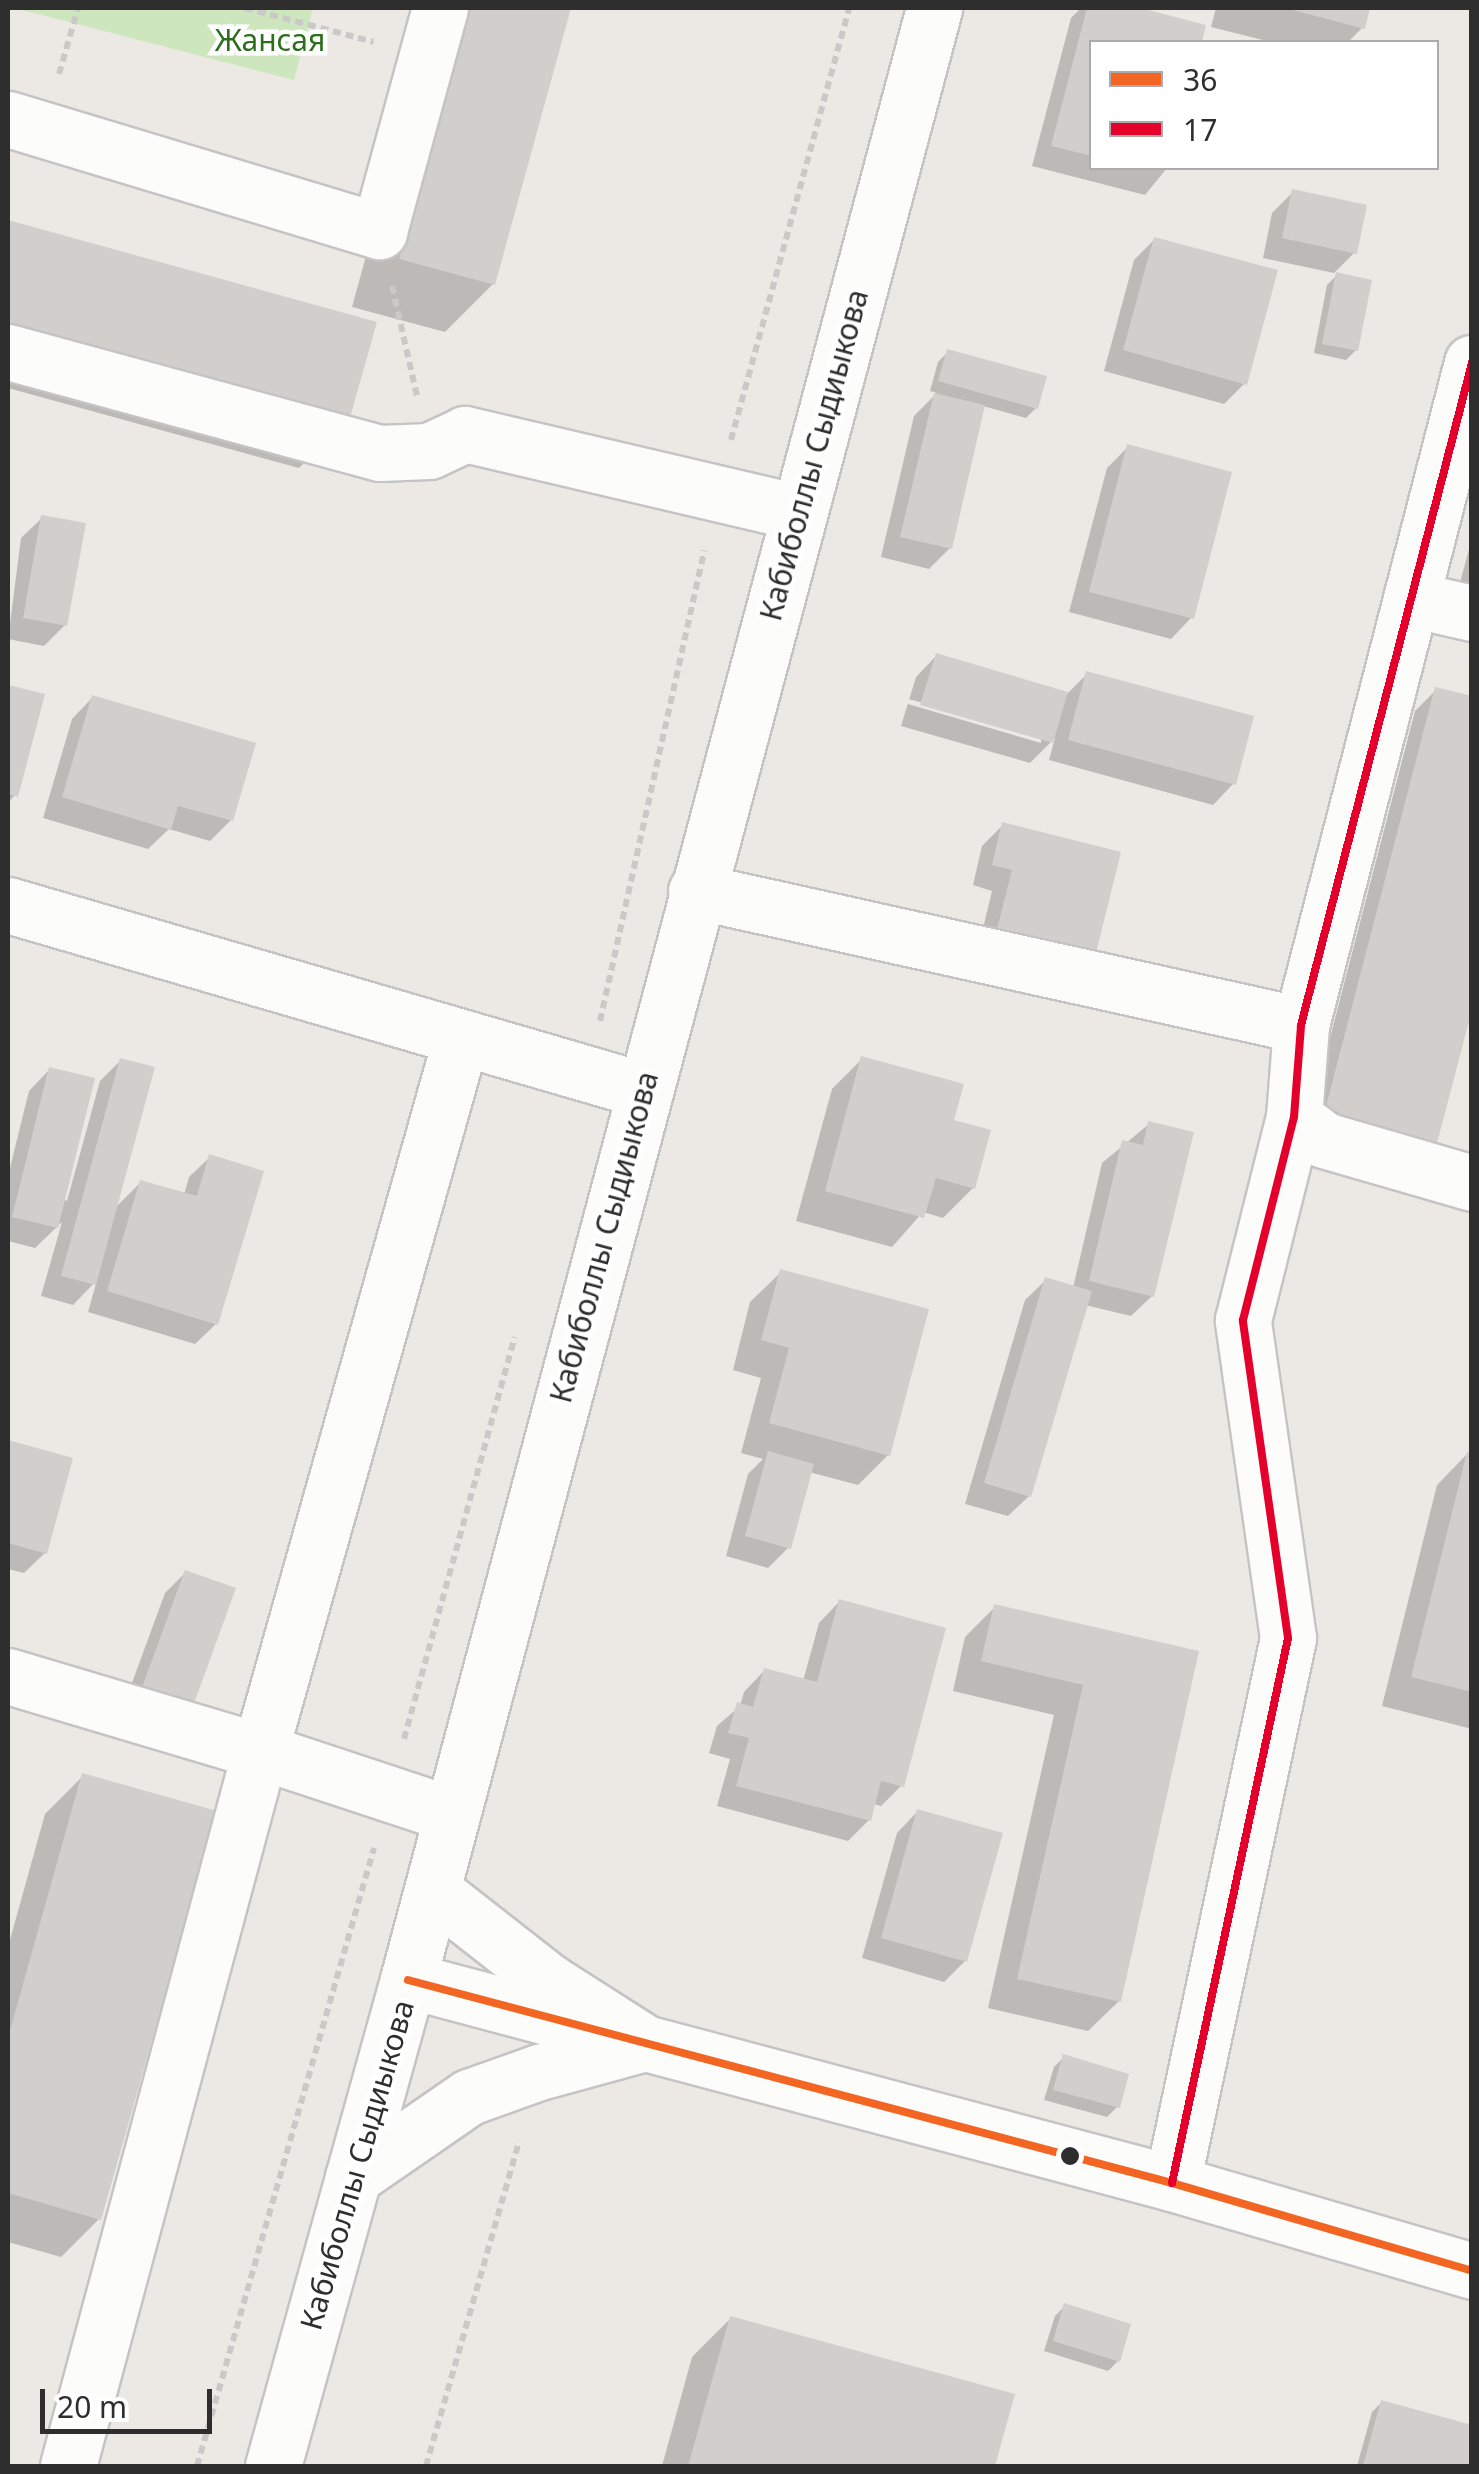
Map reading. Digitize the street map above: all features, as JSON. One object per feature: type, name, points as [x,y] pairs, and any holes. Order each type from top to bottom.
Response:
[{"type":"street","name":"Кабиболлы Сыдиыкова","points":[[272,2466],[408,1980],[642,1090],[934,8]]},
{"type":"street","points":[[25,124],[379,230],[434,32]]},
{"type":"street","points":[[8,352],[380,452],[429,451],[465,434],[798,512]]},
{"type":"street","points":[[1172,2182],[1288,1638],[1243,1320],[1294,1117],[1301,1025],[1472,364]]},
{"type":"street","points":[[1411,599],[1472,613]]},
{"type":"street","points":[[696,891],[1301,1025]]},
{"type":"street","points":[[8,906],[642,1090]]},
{"type":"street","points":[[68,2466],[260,1750],[462,1038]]},
{"type":"street","points":[[1294,1117],[1324,1140],[1472,1183]]},
{"type":"street","points":[[8,1676],[260,1750],[450,1814]]},
{"type":"street","points":[[432,1890],[548,1981],[644,2043]]},
{"type":"street","points":[[408,1980],[1172,2182],[1472,2271]]},
{"type":"street","points":[[354,2176],[469,2097],[539,2072],[644,2043]]},
{"type":"path","points":[[25,124],[78,8]]},
{"type":"path","points":[[250,8],[434,32]]},
{"type":"path","points":[[588,1074],[717,493],[849,8]]},
{"type":"path","points":[[379,230],[429,451]]},
{"type":"path","points":[[197,2466],[520,1320]]},
{"type":"path","points":[[426,2466],[539,2072]]},
{"type":"green space","name":"Жансая","points":[[15,8],[313,8],[294,80]]},
{"type":"building","points":[[468,8],[571,8],[495,285],[399,259]]},
{"type":"building","points":[[1087,8],[1141,8],[1206,25],[1202,40],[1089,40],[1089,155],[1051,146]]},
{"type":"building","points":[[1285,8],[1370,8],[1365,29]]},
{"type":"building","points":[[1292,189],[1367,205],[1357,254],[1282,238]]},
{"type":"building","points":[[8,220],[377,322],[349,421],[8,327]]},
{"type":"building","points":[[1154,237],[1278,270],[1247,385],[1123,350]]},
{"type":"building","points":[[1336,272],[1372,280],[1358,351],[1322,344]]},
{"type":"building","points":[[947,349],[1047,376],[1038,409],[938,381]]},
{"type":"building","points":[[934,393],[985,405],[952,549],[900,537]]},
{"type":"building","points":[[1127,444],[1232,472],[1194,619],[1089,592]]},
{"type":"building","points":[[41,515],[86,523],[67,626],[23,618]]},
{"type":"building","points":[[936,653],[1068,692],[1053,743],[920,705]]},
{"type":"building","points":[[1086,671],[1254,716],[1236,785],[1068,740]]},
{"type":"building","points":[[8,685],[45,694],[18,797],[8,794]]},
{"type":"building","points":[[1435,687],[1472,696],[1472,1010],[1436,1147],[1323,1118]]},
{"type":"building","points":[[92,695],[256,743],[233,821],[178,806],[171,830],[62,797]]},
{"type":"building","points":[[1002,822],[1121,852],[1096,953],[997,929],[1012,870],[992,865]]},
{"type":"building","points":[[861,1056],[964,1084],[954,1120],[991,1130],[975,1189],[936,1178],[924,1218],[825,1191]]},
{"type":"building","points":[[120,1058],[155,1067],[96,1285],[61,1276]]},
{"type":"building","points":[[49,1067],[95,1078],[58,1228],[12,1217]]},
{"type":"building","points":[[1148,1121],[1194,1132],[1154,1297],[1089,1281],[1122,1140],[1143,1145]]},
{"type":"building","points":[[209,1154],[264,1171],[218,1325],[107,1291],[140,1180],[197,1196]]},
{"type":"building","points":[[780,1269],[929,1309],[890,1456],[769,1423],[789,1348],[761,1340]]},
{"type":"building","points":[[1045,1277],[1092,1291],[1031,1497],[984,1483]]},
{"type":"building","points":[[8,1440],[73,1458],[47,1554],[8,1543]]},
{"type":"building","points":[[768,1451],[814,1464],[791,1549],[745,1536]]},
{"type":"building","points":[[1467,1452],[1472,1453],[1472,1692],[1411,1677]]},
{"type":"building","points":[[185,1570],[236,1588],[192,1709],[141,1690]]},
{"type":"building","points":[[839,1599],[946,1628],[904,1787],[881,1781],[871,1821],[736,1786],[749,1738],[728,1733],[737,1702],[753,1707],[764,1668],[817,1682]]},
{"type":"building","points":[[994,1604],[1199,1651],[1121,2002],[1017,1979],[1083,1685],[981,1661]]},
{"type":"building","points":[[82,1773],[217,1811],[101,2220],[8,2193],[8,2038]]},
{"type":"building","points":[[917,1809],[1003,1833],[967,1962],[881,1938]]},
{"type":"building","points":[[1063,2054],[1129,2074],[1120,2108],[1053,2090]]},
{"type":"building","points":[[1064,2303],[1131,2324],[1120,2362],[1053,2341]]},
{"type":"building","points":[[730,2316],[1015,2394],[995,2466],[688,2466]]},
{"type":"building","points":[[1381,2400],[1472,2425],[1472,2466],[1363,2466]]},
{"type":"transit line","name":"17","points":[[1172,2183],[1288,1638],[1243,1320],[1294,1117],[1301,1025],[1472,363]]},
{"type":"transit line","name":"36","points":[[408,1980],[1172,2183],[1472,2271]]}]
